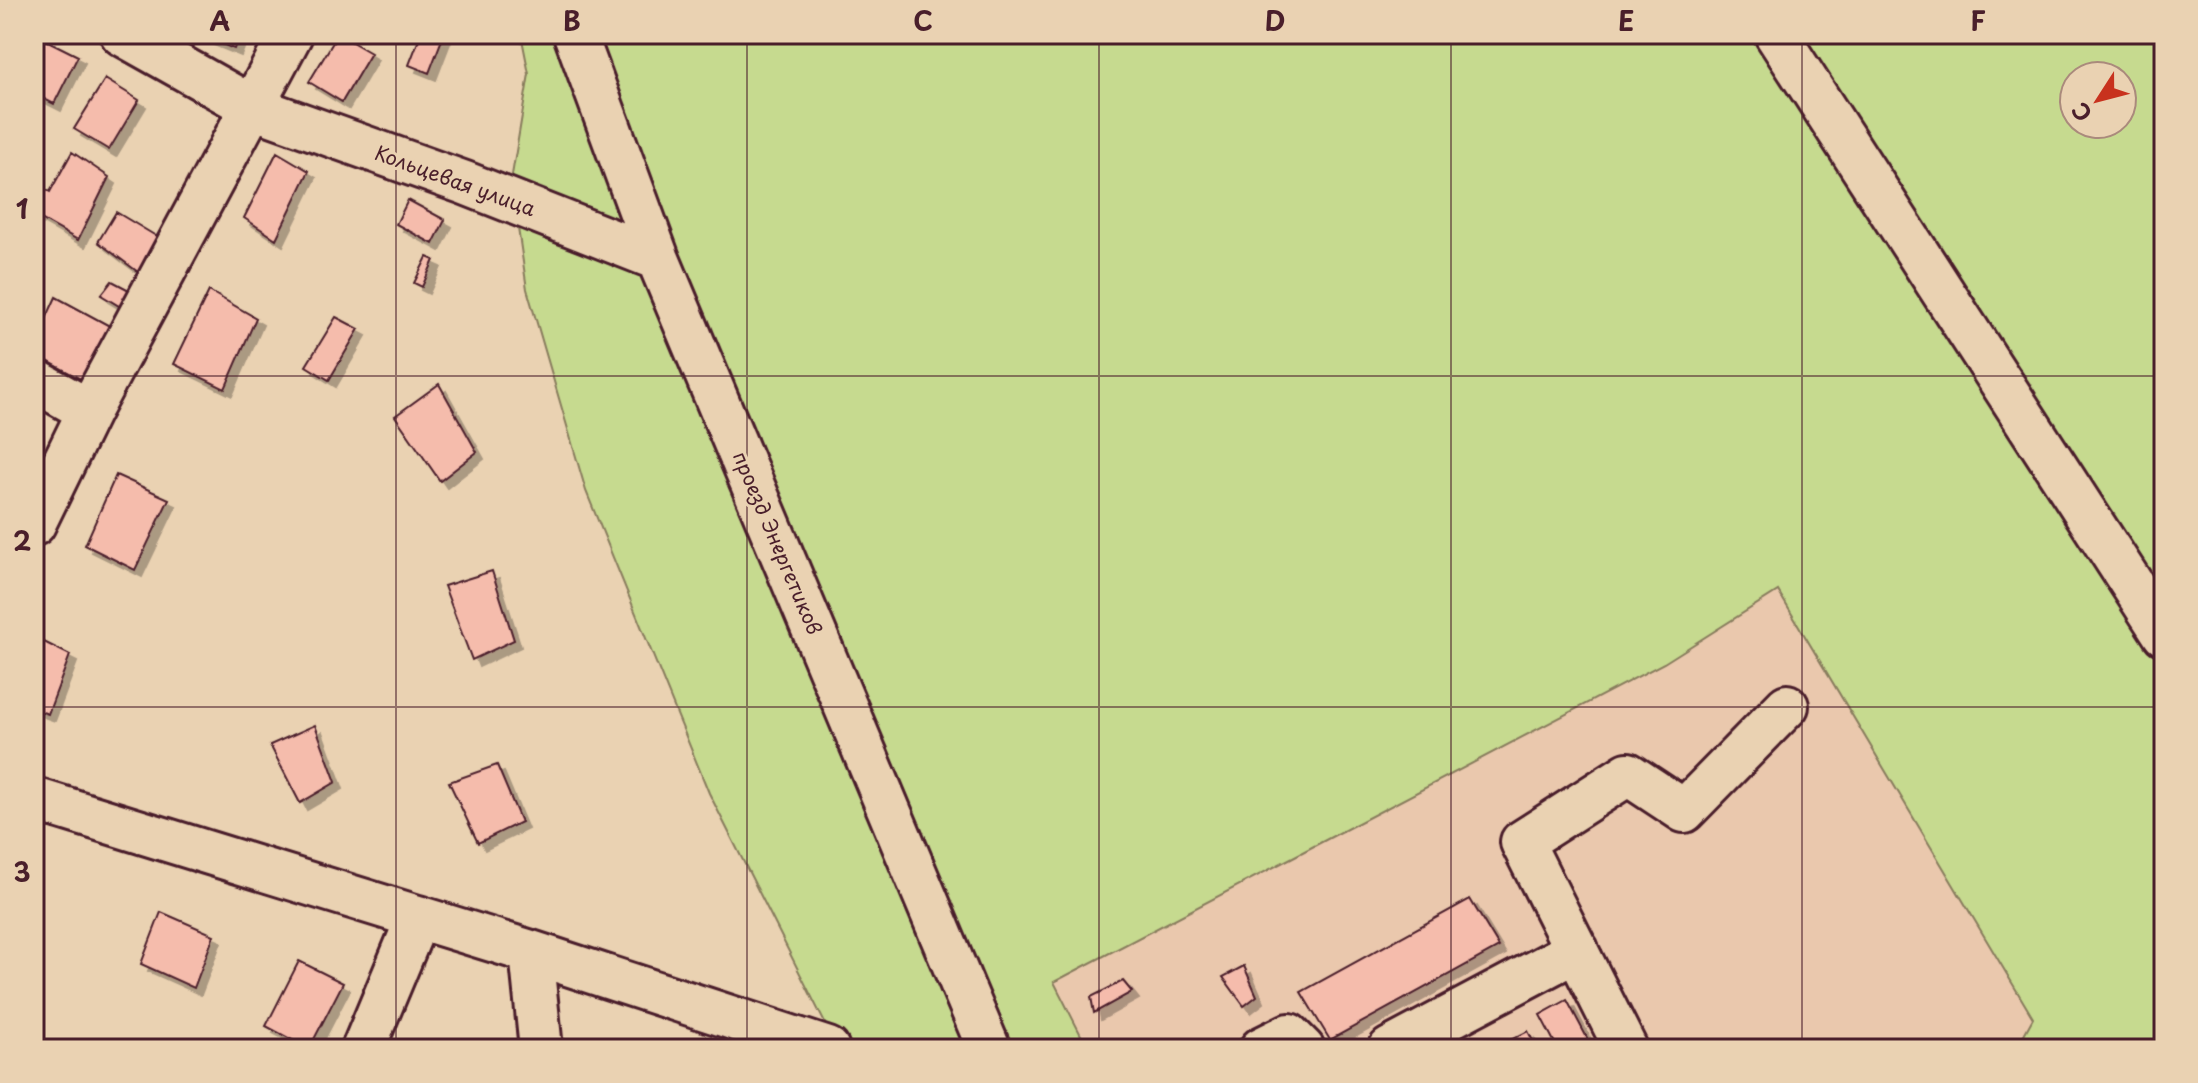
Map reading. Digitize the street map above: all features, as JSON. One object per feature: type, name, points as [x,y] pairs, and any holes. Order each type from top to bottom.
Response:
[{"type":"street","name":"Кольцевая улица","points":[[122,34],[252,107],[465,183],[658,259]]},
{"type":"street","points":[[34,524],[89,411],[291,34]]},
{"type":"street","name":"проезд Энергетиков","points":[[575,34],[658,259],[989,1049]]},
{"type":"street","points":[[1776,34],[2164,634]]},
{"type":"street","points":[[34,380],[89,411]]},
{"type":"street","points":[[1626,1049],[1522,842],[1628,774],[1684,811],[1787,706]]},
{"type":"street","points":[[34,799],[531,952],[828,1049]]},
{"type":"street","points":[[363,1049],[418,917]]},
{"type":"street","points":[[1390,1049],[1577,950]]},
{"type":"street","points":[[531,952],[541,1049]]},
{"type":"street","points":[[1261,1049],[1289,1035],[1303,1049]]},
{"type":"shaded area","points":[[1778,591],[2033,1018],[2016,1049],[1088,1049],[1054,982],[1664,663]]},
{"type":"green space","points":[[521,34],[2164,34],[2164,1049],[2016,1049],[2033,1018],[1778,591],[1664,663],[1054,982],[1088,1049],[838,1049],[709,793],[586,491],[527,289],[511,181],[529,74]]},
{"type":"building","points":[[197,34],[240,34],[234,49]]},
{"type":"building","points":[[338,34],[371,53],[342,102],[309,82]]},
{"type":"building","points":[[421,34],[444,34],[429,73],[409,65]]},
{"type":"building","points":[[40,37],[78,56],[54,104],[34,94],[34,48]]},
{"type":"building","points":[[105,79],[139,100],[109,150],[74,129]]},
{"type":"building","points":[[72,152],[109,177],[78,240],[34,215],[34,183],[50,192]]},
{"type":"building","points":[[277,152],[309,171],[276,239],[244,218]]},
{"type":"building","points":[[408,200],[445,220],[433,244],[396,224]]},
{"type":"building","points":[[116,212],[161,239],[142,275],[98,242]]},
{"type":"building","points":[[427,257],[434,260],[422,287],[414,283]]},
{"type":"building","points":[[112,281],[133,292],[124,309],[101,295]]},
{"type":"building","points":[[209,291],[256,318],[225,389],[174,364]]},
{"type":"building","points":[[56,297],[117,330],[88,383],[34,354],[34,345]]},
{"type":"building","points":[[336,317],[359,329],[329,380],[306,366]]},
{"type":"building","points":[[439,384],[477,452],[440,481],[395,416]]},
{"type":"building","points":[[116,475],[169,499],[135,570],[85,545]]},
{"type":"building","points":[[492,571],[514,640],[472,660],[444,586]]},
{"type":"building","points":[[34,637],[70,655],[48,714],[34,709]]},
{"type":"building","points":[[315,725],[336,782],[300,803],[270,745]]},
{"type":"building","points":[[497,765],[521,822],[478,843],[449,782]]},
{"type":"building","points":[[1470,899],[1499,947],[1330,1040],[1301,992]]},
{"type":"building","points":[[161,912],[214,935],[194,988],[141,964]]},
{"type":"building","points":[[299,961],[343,983],[309,1049],[266,1026]]},
{"type":"building","points":[[1244,966],[1257,996],[1244,1006],[1223,977]]},
{"type":"building","points":[[1123,981],[1132,992],[1094,1013],[1091,997]]},
{"type":"building","points":[[1567,1000],[1593,1049],[1558,1049],[1540,1015]]},
{"type":"building","points":[[1528,1031],[1537,1049],[1493,1049]]},
{"type":"building","points":[[1167,1040],[1173,1049],[1148,1049]]}]
